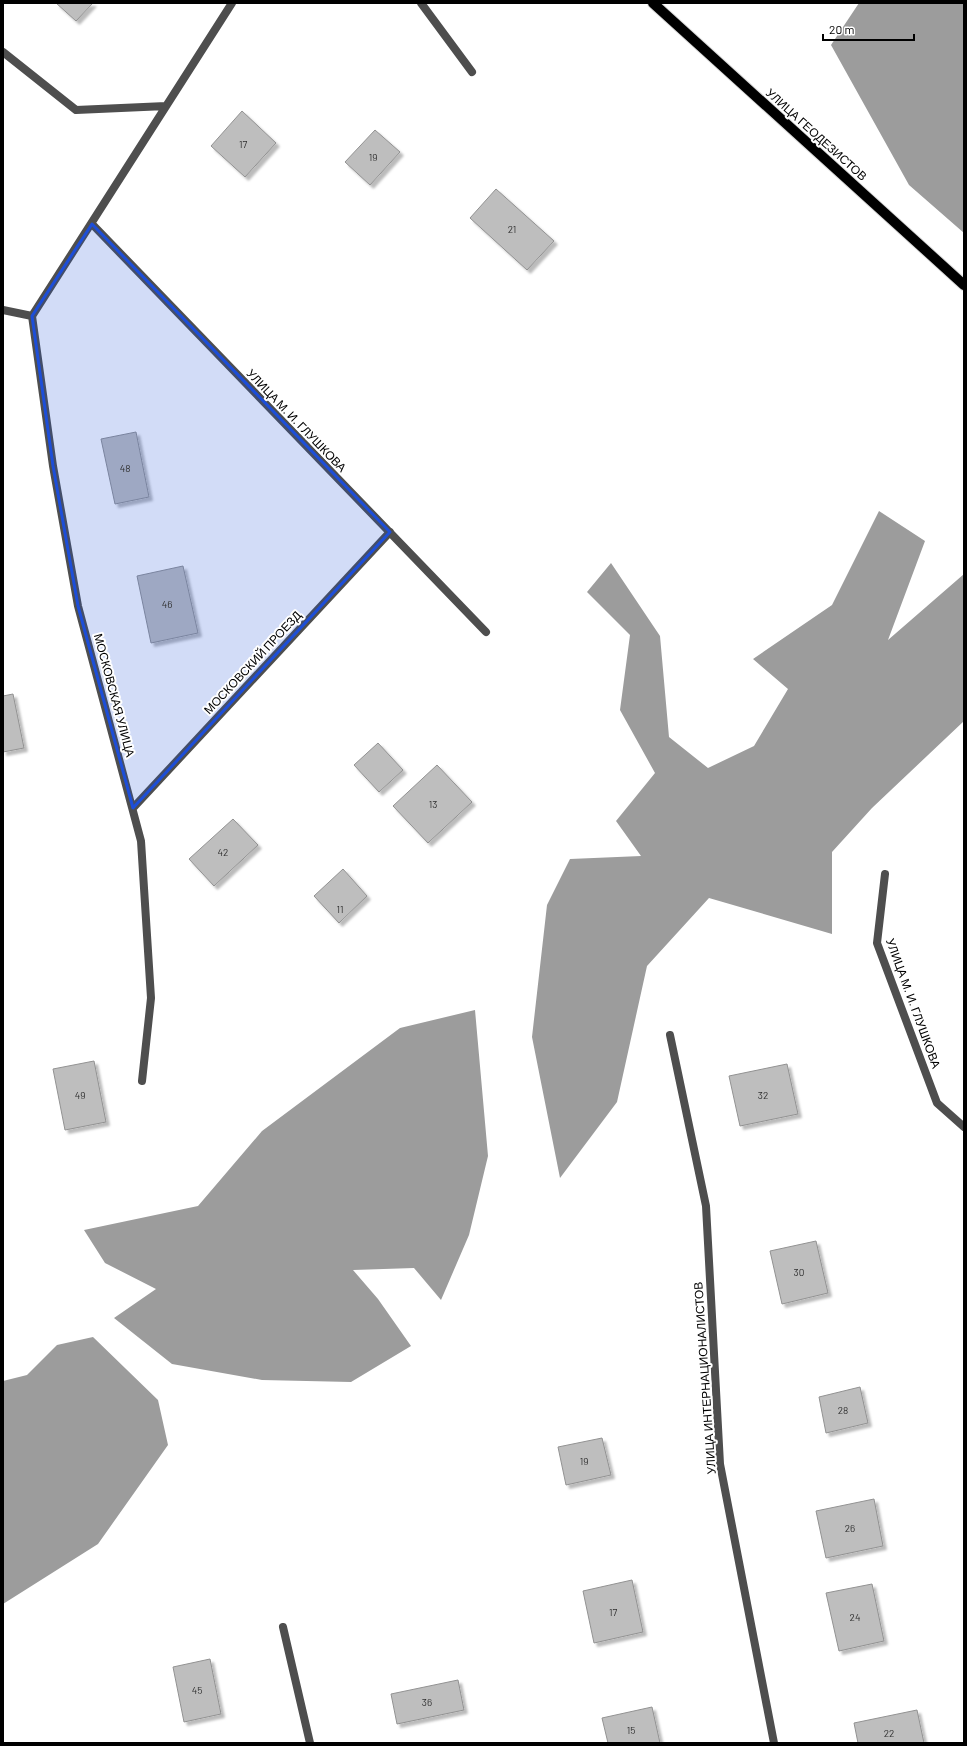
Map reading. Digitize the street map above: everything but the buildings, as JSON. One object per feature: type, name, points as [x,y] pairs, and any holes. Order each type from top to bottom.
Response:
[{"type":"main road","name":"УЛИЦА ГЕОДЕЗИСТОВ","points":[[653,3],[964,285]]},
{"type":"street","points":[[3,310],[32,316],[232,3]]},
{"type":"street","points":[[421,3],[472,72]]},
{"type":"street","points":[[3,52],[76,110],[166,106]]},
{"type":"street","name":"УЛИЦА М. И. ГЛУШКОВА","points":[[92,224],[486,632]]},
{"type":"street","name":"МОСКОВСКАЯ УЛИЦА","points":[[32,316],[53,466],[78,606],[142,841],[152,998],[142,1081]]},
{"type":"street","name":"МОСКОВСКИЙ ПРОЕЗД","points":[[133,808],[390,532]]},
{"type":"street","name":"УЛИЦА М. И. ГЛУШКОВА","points":[[885,874],[878,943],[938,1103],[964,1127]]},
{"type":"street","name":"УЛИЦА ИНТЕРНАЦИОНАЛИСТОВ","points":[[670,1035],[706,1206],[720,1464],[774,1743]]},
{"type":"street","points":[[282,1627],[310,1743]]},
{"type":"highlighted area","points":[[92,224],[390,532],[133,808],[78,606],[53,466],[32,316]]},
{"type":"shaded area","points":[[859,3],[964,3],[964,233],[909,185],[831,45]]},
{"type":"shaded area","points":[[879,511],[925,541],[888,640],[964,574],[964,721],[872,808],[832,852],[832,934],[709,898],[647,966],[617,1102],[560,1178],[532,1037],[547,905],[570,859],[641,856],[616,821],[655,773],[620,710],[630,635],[587,592],[611,563],[660,636],[669,737],[708,768],[754,746],[788,689],[753,659],[832,605]]},
{"type":"shaded area","points":[[475,1010],[488,1156],[469,1235],[441,1300],[414,1268],[353,1270],[378,1299],[411,1346],[351,1382],[262,1380],[172,1364],[114,1318],[156,1289],[105,1263],[84,1230],[198,1206],[262,1131],[400,1028]]},
{"type":"shaded area","points":[[93,1337],[158,1400],[168,1445],[98,1544],[3,1604],[3,1381],[27,1375],[57,1345]]}]
